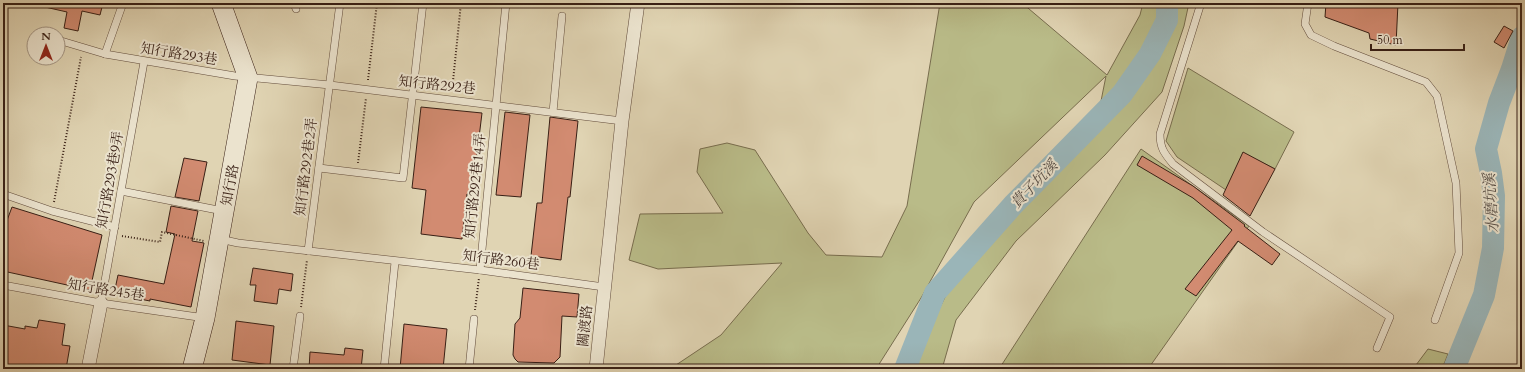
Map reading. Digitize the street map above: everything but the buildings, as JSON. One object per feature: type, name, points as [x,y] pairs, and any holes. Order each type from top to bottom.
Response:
[{"type":"street","name":"知行路","points":[[192,369],[205,318],[248,78],[221,3]]},
{"type":"street","name":"關渡路","points":[[596,369],[622,121],[638,3]]},
{"type":"street","points":[[91,368],[101,303]]},
{"type":"lane","points":[[105,54],[124,3]]},
{"type":"lane","name":"知行路292巷2弄","points":[[308,252],[340,3]]},
{"type":"lane","points":[[319,168],[404,178],[423,3]]},
{"type":"lane","name":"知行路292巷14弄","points":[[480,270],[506,3]]},
{"type":"lane","points":[[1201,3],[1160,134],[1160,144],[1165,155],[1173,164],[1263,232],[1390,317],[1377,348]]},
{"type":"lane","points":[[1308,3],[1305,24],[1311,36],[1426,82],[1437,96],[1456,183],[1459,253],[1435,320]]},
{"type":"lane","points":[[553,112],[562,16]]},
{"type":"lane","name":"知行路293巷","points":[[66,43],[105,54],[144,62],[248,78]]},
{"type":"lane","name":"知行路293巷9弄","points":[[101,303],[144,62]]},
{"type":"lane","name":"知行路292巷","points":[[248,78],[330,85],[622,121]]},
{"type":"lane","points":[[121,191],[225,211]]},
{"type":"lane","points":[[3,194],[114,231]]},
{"type":"lane","name":"知行路260巷","points":[[219,241],[395,262],[480,270],[604,287]]},
{"type":"lane","points":[[384,369],[395,262]]},
{"type":"lane","name":"知行路245巷","points":[[3,285],[101,303],[205,318]]},
{"type":"lane","points":[[293,369],[300,316]]},
{"type":"lane","points":[[469,369],[474,319]]},
{"type":"path","points":[[451,100],[461,3]]},
{"type":"path","points":[[52,211],[83,48]]},
{"type":"path","points":[[114,231],[160,242],[162,232],[219,241]]},
{"type":"path","points":[[300,316],[308,252]]},
{"type":"path","points":[[474,319],[480,270]]},
{"type":"green space","points":[[940,3],[1022,3],[1107,75],[1140,15],[1143,3],[1189,3],[1184,26],[1162,92],[1105,155],[1016,241],[956,320],[942,369],[908,369],[914,360],[947,293],[1018,206],[1094,136],[1106,76],[974,202],[921,298],[876,369],[670,369],[721,335],[782,263],[658,269],[629,260],[640,214],[723,213],[697,172],[700,149],[727,143],[755,150],[808,233],[826,255],[882,257],[907,206]]},
{"type":"green space","points":[[1188,68],[1294,132],[1275,169],[1243,153],[1226,190],[1177,157],[1166,141]]},
{"type":"green space","points":[[1141,149],[1249,226],[1148,369],[999,369]]},
{"type":"green space","points":[[1428,349],[1448,354],[1442,369],[1413,369]]},
{"type":"waterway","name":"貴子坑溪","points":[[905,369],[935,293],[1013,205],[1122,94],[1150,54],[1167,20],[1167,3]]},
{"type":"waterway","name":"水磨坑溪","points":[[1454,369],[1484,295],[1493,248],[1494,196],[1486,149],[1499,103],[1522,37]]}]
